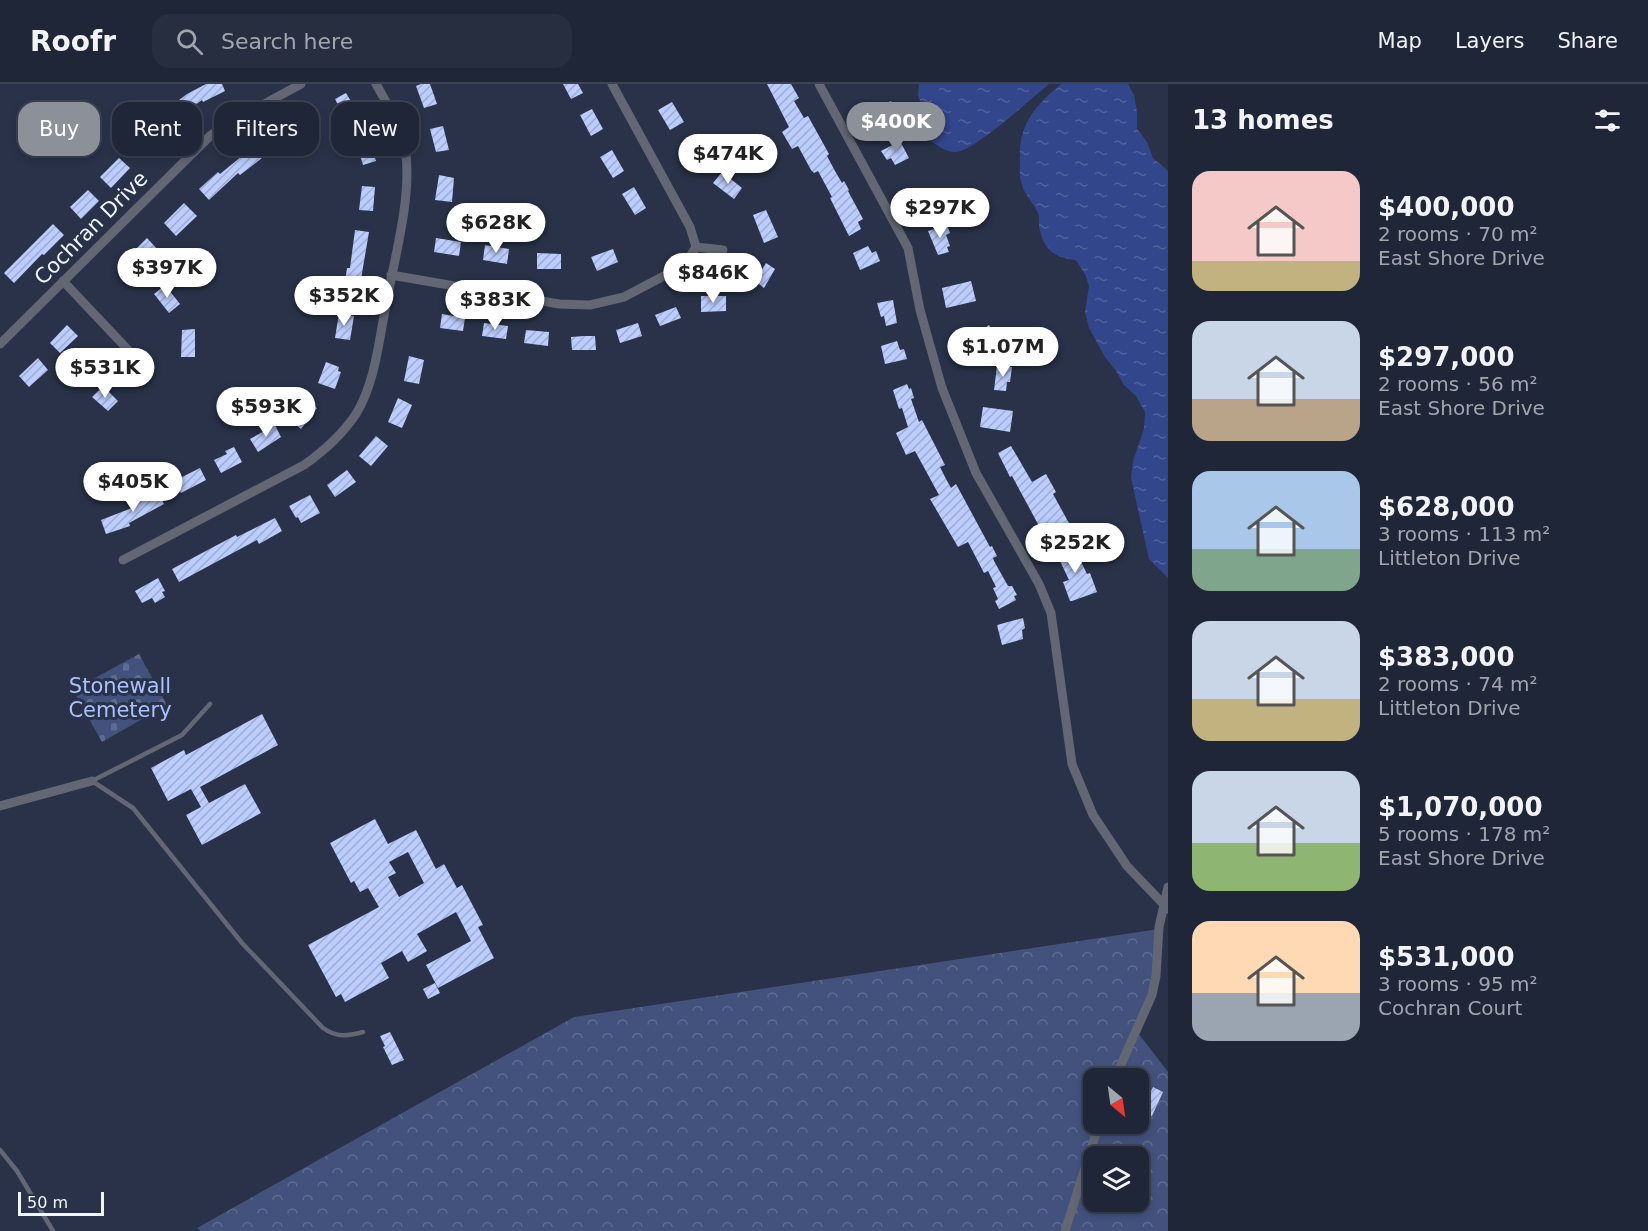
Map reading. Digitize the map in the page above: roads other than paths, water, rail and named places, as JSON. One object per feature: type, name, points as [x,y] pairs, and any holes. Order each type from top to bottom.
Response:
[{"type":"street","name":"Cochran Drive","points":[[0,344],[212,135],[300,84]]},
{"type":"street","points":[[123,560],[304,465],[338,438],[356,414],[370,383],[406,194],[406,156],[401,136],[394,116],[376,84]]},
{"type":"street","points":[[392,275],[559,304],[590,305],[624,297],[678,269],[696,247],[690,227],[612,84]]},
{"type":"street","points":[[819,84],[908,248],[920,310],[942,388],[976,473],[1039,584],[1051,613],[1072,764],[1093,814],[1126,866],[1166,907]]},
{"type":"street","points":[[696,247],[723,250]]},
{"type":"street","points":[[63,281],[131,353]]},
{"type":"street","points":[[0,806],[92,781]]},
{"type":"street","points":[[1119,1068],[1152,995],[1156,976],[1159,927],[1166,907],[1168,887]]},
{"type":"street","points":[[1065,1231],[1096,1134]]},
{"type":"lane","points":[[210,704],[182,735],[92,781],[133,808],[242,943],[323,1028],[333,1035],[347,1036],[363,1032]]},
{"type":"lane","points":[[0,1150],[17,1171],[53,1231]]},
{"type":"water","points":[[919,84],[1049,84],[975,144],[963,150],[951,152],[930,140],[926,111],[918,97]]},
{"type":"water","points":[[1061,84],[1128,84],[1134,95],[1137,129],[1147,142],[1153,158],[1168,171],[1168,578],[1149,559],[1131,478],[1133,461],[1144,429],[1145,412],[1136,396],[1124,385],[1105,357],[1089,328],[1085,312],[1089,286],[1085,274],[1076,260],[1063,258],[1053,253],[1045,244],[1039,229],[1038,213],[1025,193],[1020,180],[1020,149],[1025,127],[1036,109]]},
{"type":"park label","name":"Stonewall Cemetery","points":[[120,698]]}]
